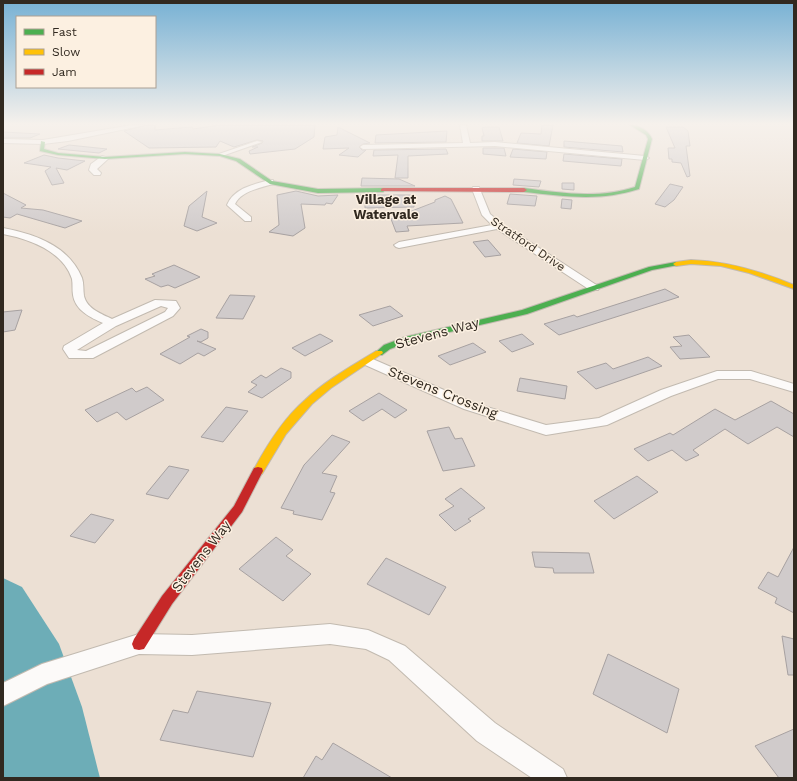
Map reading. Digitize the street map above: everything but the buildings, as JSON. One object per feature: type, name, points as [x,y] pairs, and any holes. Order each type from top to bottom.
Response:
[{"type":"street","points":[[97,173],[93,170],[94,166],[100,161]]},
{"type":"street","points":[[240,161],[270,182],[318,191],[519,189],[590,197],[622,194],[637,188],[644,161]]},
{"type":"street","points":[[248,219],[231,205],[232,201],[236,195],[270,182]]},
{"type":"street","name":"Stratford Drive","points":[[476,189],[486,215],[499,226],[594,288]]},
{"type":"street","points":[[399,245],[499,226]]},
{"type":"street","points":[[3,231],[39,240],[59,254],[71,267],[77,280],[80,300],[93,314],[112,322],[159,302],[172,303],[174,308],[169,314],[88,355],[74,355],[68,349],[112,322]]},
{"type":"street","name":"Stevens Way","points":[[139,644],[167,600],[238,509],[265,457],[300,410],[325,389],[387,347],[408,339],[524,312],[651,268],[689,262],[744,270],[794,287]]},
{"type":"street","name":"Stevens Crossing","points":[[368,361],[469,406],[546,430],[602,422],[666,393],[717,376],[751,375],[794,388]]},
{"type":"street","points":[[3,695],[42,675],[139,644],[192,645],[330,634],[368,640],[397,653],[486,732],[554,778]]},
{"type":"water","points":[[3,578],[22,587],[59,644],[82,707],[100,778],[3,778]]},
{"type":"traffic: fast","points":[[240,161],[270,182],[318,191],[383,190]]},
{"type":"traffic: fast","points":[[524,190],[581,196],[623,193],[637,188],[644,161]]},
{"type":"traffic: fast","points":[[379,353],[387,347],[408,339],[524,312],[651,268],[676,264]]},
{"type":"traffic: slow","points":[[676,264],[691,262],[721,265],[751,272],[794,287]]},
{"type":"traffic: slow","points":[[258,471],[272,447],[294,417],[308,402],[338,379],[379,353]]},
{"type":"traffic: jam","points":[[383,190],[524,190]]},
{"type":"traffic: jam","points":[[139,644],[167,600],[238,509],[258,471]]},
{"type":"district","name":"Village at Watervale","points":[[386,206]]}]
